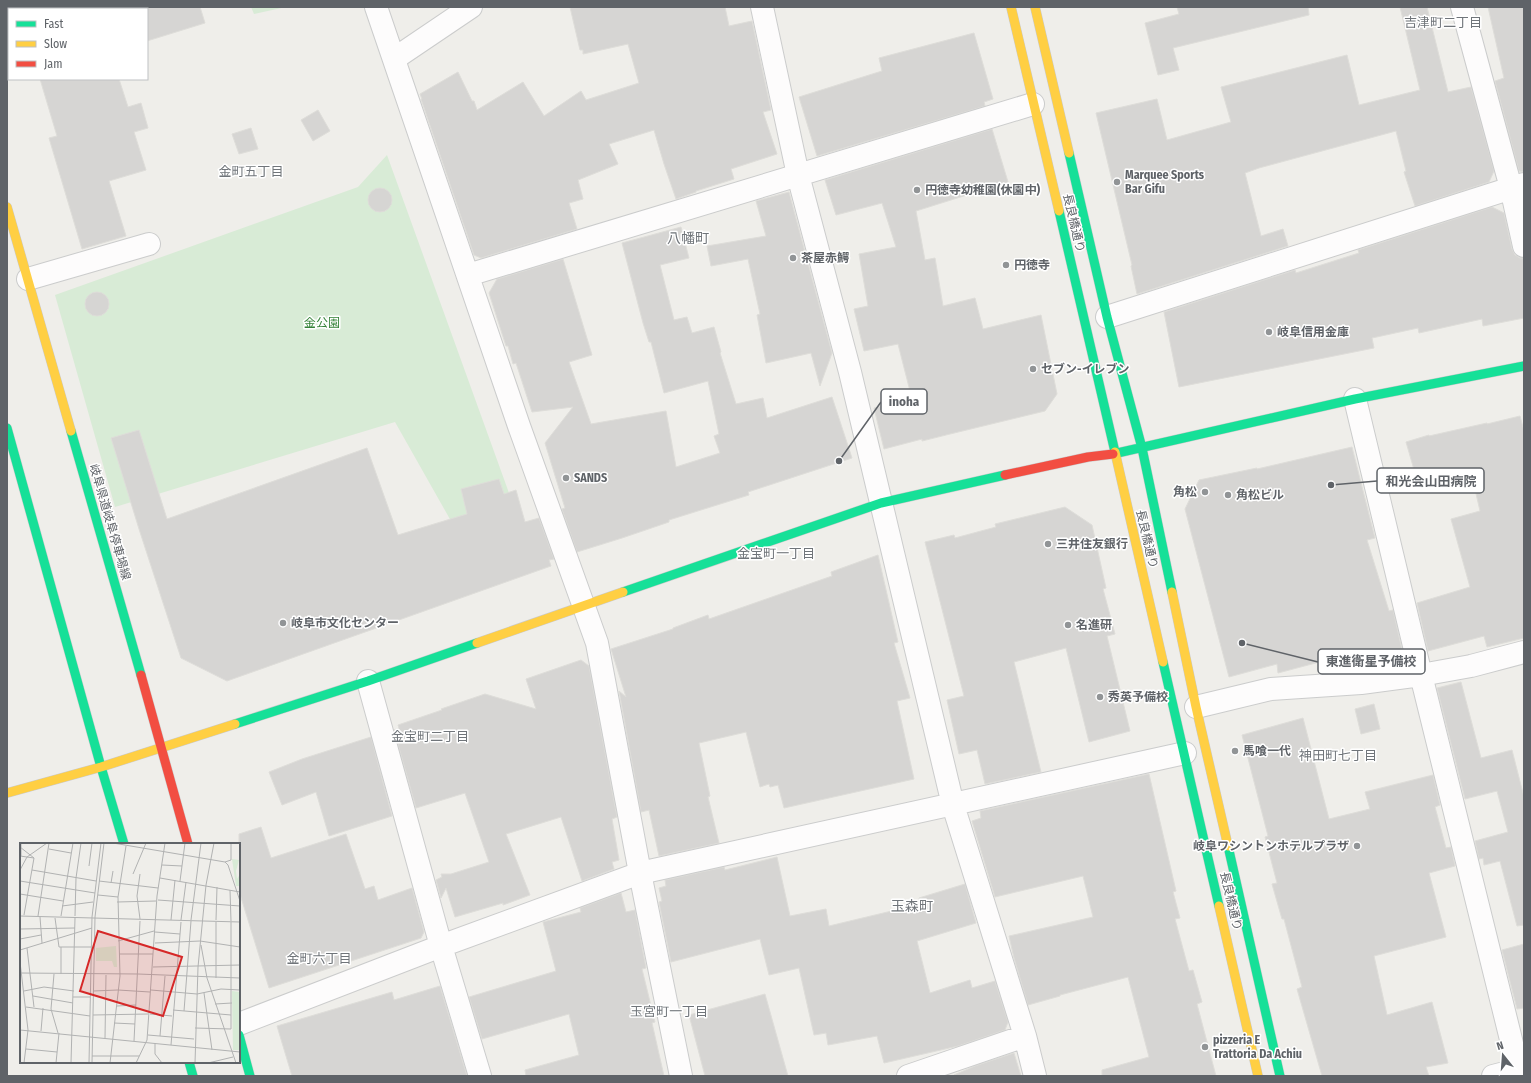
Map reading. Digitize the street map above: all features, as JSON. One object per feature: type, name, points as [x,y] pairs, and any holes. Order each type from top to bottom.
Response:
[{"type":"main road","name":"長良橋通り","points":[[1011,7],[1116,454],[1258,1076]]},
{"type":"main road","name":"長良橋通り","points":[[1035,7],[1107,317],[1142,448],[1196,707],[1280,1076]]},
{"type":"main road","name":"岐阜県道岐阜停車場線","points":[[7,207],[162,747],[188,843]]},
{"type":"main road","points":[[7,793],[101,767],[368,681],[881,503],[1088,457],[1116,454],[1355,399],[1524,366]]},
{"type":"main road","points":[[7,428],[101,767],[124,843]]},
{"type":"main road","points":[[240,1039],[250,1076]]},
{"type":"main road","points":[[189,1063],[193,1076]]},
{"type":"street","points":[[376,7],[519,426],[597,643],[640,873],[681,1076]]},
{"type":"street","points":[[394,59],[471,7]]},
{"type":"street","points":[[762,7],[798,175],[850,372],[953,805],[1025,1036],[1035,1076]]},
{"type":"street","points":[[1462,7],[1517,186],[1524,246]]},
{"type":"street","points":[[468,276],[1033,104]]},
{"type":"street","points":[[1107,317],[1517,186]]},
{"type":"street","points":[[28,279],[149,244]]},
{"type":"street","points":[[1355,399],[1421,676],[1521,1071],[1493,1076]]},
{"type":"street","points":[[1196,707],[1271,689],[1361,683],[1421,676],[1471,666],[1524,652]]},
{"type":"street","points":[[368,681],[441,946],[480,1076]]},
{"type":"street","points":[[240,1024],[441,946],[640,873],[1184,753]]},
{"type":"street","points":[[908,1076],[1025,1036]]},
{"type":"green space","points":[[251,7],[286,7],[254,14]]},
{"type":"green space","name":"金公園","points":[[387,155],[513,504],[451,521],[395,422],[115,507],[55,295],[358,187]]},
{"type":"building","points":[[200,7],[205,23],[148,41],[147,8]]},
{"type":"building","points":[[570,7],[725,7],[729,26],[752,21],[771,110],[763,112],[777,154],[731,169],[734,179],[676,199],[654,130],[609,144],[618,164],[578,180],[583,199],[569,203],[577,229],[481,258],[474,255],[420,94],[458,72],[472,101],[474,101],[477,110],[523,82],[544,116],[581,91],[586,100],[639,83],[628,44],[583,54],[583,50],[580,50]]},
{"type":"building","points":[[1177,7],[1308,7],[1309,15],[1173,48],[1179,70],[1158,75],[1145,23],[1179,14]]},
{"type":"building","points":[[1400,7],[1427,7],[1448,92],[1471,87],[1494,171],[1489,182],[1415,206],[1404,172],[1406,171],[1396,131],[1259,168],[1245,173],[1261,236],[1283,229],[1288,246],[1137,294],[1132,265],[1096,113],[1157,99],[1167,140],[1231,122],[1221,87],[1347,55],[1359,105],[1420,90]]},
{"type":"building","points":[[1488,7],[1524,7],[1524,172],[1519,171],[1495,81],[1504,78]]},
{"type":"building","points":[[974,33],[993,99],[984,102],[985,106],[817,156],[799,97],[882,71],[879,58]]},
{"type":"building","points":[[40,80],[119,80],[128,107],[141,103],[148,128],[134,132],[146,170],[109,181],[126,236],[82,249],[49,138],[57,136]]},
{"type":"building","points":[[318,110],[330,131],[313,141],[301,120]]},
{"type":"building","points":[[251,128],[258,149],[239,154],[232,134]]},
{"type":"building","points":[[992,129],[1008,182],[916,211],[925,260],[935,258],[943,306],[975,298],[983,329],[1041,315],[1057,394],[1045,411],[884,449],[874,408],[912,399],[898,344],[864,351],[854,309],[868,306],[859,254],[896,247],[882,203],[836,215],[825,180]]},
{"type":"building","points":[[380,188],[389,191],[392,200],[389,209],[380,212],[371,209],[368,200],[371,191]]},
{"type":"building","points":[[789,192],[832,353],[820,386],[811,353],[766,363],[757,315],[760,314],[748,259],[711,266],[707,246],[766,236],[756,201]]},
{"type":"building","points":[[1492,207],[1504,213],[1512,249],[1515,255],[1520,258],[1524,258],[1524,318],[1483,326],[1482,319],[1419,333],[1418,328],[1372,338],[1374,348],[1179,387],[1164,312],[1295,270],[1296,273],[1359,253],[1358,250]]},
{"type":"building","points":[[681,227],[689,258],[660,265],[674,320],[687,317],[692,333],[714,327],[720,353],[736,404],[763,398],[767,418],[832,397],[852,458],[748,492],[749,495],[669,520],[669,522],[577,552],[562,509],[565,508],[545,443],[573,407],[532,412],[516,363],[513,364],[508,346],[506,346],[489,293],[497,279],[563,259],[592,355],[569,362],[591,424],[666,411],[676,467],[720,453],[714,436],[719,434],[708,381],[664,393],[651,342],[649,342],[643,323],[622,243]]},
{"type":"building","points":[[97,292],[106,295],[109,304],[106,313],[97,316],[88,313],[85,304],[88,295]]},
{"type":"building","points":[[1520,416],[1524,431],[1524,638],[1487,647],[1484,636],[1428,651],[1417,603],[1470,587],[1451,519],[1480,511],[1471,472],[1419,487],[1406,442],[1429,435]]},
{"type":"building","name":"岐阜市文化センター","points":[[139,430],[167,519],[367,448],[398,535],[467,514],[461,489],[499,479],[504,494],[516,490],[525,522],[539,518],[554,559],[549,560],[551,566],[227,681],[181,658],[111,438]]},
{"type":"building","points":[[1352,447],[1375,538],[1367,540],[1389,611],[1393,610],[1402,650],[1364,662],[1366,668],[1355,671],[1348,671],[1342,656],[1278,673],[1277,664],[1229,677],[1185,509],[1199,480],[1257,469]]},
{"type":"building","points":[[1065,507],[1092,525],[1106,588],[1103,589],[1115,634],[1107,636],[1130,731],[1089,742],[1066,648],[1014,662],[1041,772],[985,784],[977,750],[959,754],[947,700],[964,696],[925,542],[954,535],[955,538],[996,527],[995,524]]},
{"type":"building","points":[[878,555],[898,642],[894,643],[910,698],[897,701],[914,779],[784,808],[778,785],[770,787],[769,784],[760,787],[746,732],[699,743],[710,796],[708,797],[719,843],[659,856],[649,810],[641,812],[619,691],[626,697],[611,649],[673,629],[708,615],[709,619],[832,576],[831,572]]},
{"type":"building","points":[[581,660],[589,666],[617,817],[612,819],[619,860],[612,862],[614,869],[582,881],[561,817],[506,834],[530,895],[503,905],[503,903],[455,917],[446,888],[441,898],[436,880],[442,877],[441,874],[451,874],[489,862],[465,793],[416,808],[394,730],[399,728],[398,725],[485,694],[536,709],[526,679]]},
{"type":"building","points":[[1461,682],[1481,758],[1512,750],[1524,797],[1524,925],[1517,926],[1500,861],[1484,865],[1483,858],[1479,859],[1475,841],[1508,832],[1497,791],[1465,799],[1437,688]]},
{"type":"building","points":[[1374,704],[1380,729],[1361,734],[1355,709]]},
{"type":"building","points":[[1303,718],[1329,819],[1370,809],[1365,792],[1433,775],[1440,805],[1435,807],[1446,848],[1451,847],[1455,866],[1429,873],[1446,937],[1374,956],[1387,1015],[1432,1002],[1448,1063],[1426,1067],[1429,1076],[1322,1076],[1297,989],[1302,987],[1284,919],[1282,919],[1272,884],[1277,883],[1265,837],[1268,836],[1242,735]]},
{"type":"building","points":[[371,737],[392,816],[329,836],[316,792],[282,805],[269,772],[302,759]]},
{"type":"building","points":[[1149,774],[1176,891],[1173,892],[1180,918],[1175,919],[1189,971],[1193,970],[1202,1002],[1197,1004],[1216,1076],[1102,1076],[1102,1070],[1149,1057],[1128,977],[1028,1005],[1009,936],[1093,917],[1083,876],[995,897],[972,821],[981,818],[980,811]]},
{"type":"building","points":[[261,827],[271,858],[346,834],[365,889],[374,886],[378,900],[412,888],[424,932],[421,938],[269,988],[240,894],[239,834]]},
{"type":"building","points":[[777,857],[790,916],[826,909],[829,926],[921,904],[919,898],[965,884],[976,923],[917,941],[930,993],[970,980],[972,988],[995,981],[1008,1022],[1005,1030],[958,1046],[884,1063],[877,1036],[828,1045],[826,1033],[814,1035],[799,968],[769,975],[760,939],[671,962],[659,902],[662,901],[659,888],[666,886],[665,880],[724,867],[725,870]]},
{"type":"building","points":[[621,893],[626,912],[635,910],[646,968],[642,969],[655,1022],[652,1023],[664,1076],[526,1076],[525,1070],[579,1055],[569,1014],[482,1039],[469,997],[556,971],[543,922],[581,912],[580,908]]},
{"type":"building","points":[[1524,944],[1524,1008],[1517,1009],[1502,950]]},
{"type":"building","points":[[440,986],[467,1076],[292,1076],[277,1026],[392,992],[394,1000]]},
{"type":"building","points":[[765,994],[788,1076],[705,1076],[689,1015]]},
{"type":"building","points":[[1014,1053],[1021,1076],[954,1076],[975,1066]]},
{"type":"traffic: fast","points":[[1069,153],[1107,317],[1142,448],[1172,592]]},
{"type":"traffic: fast","points":[[1059,211],[1115,452]]},
{"type":"traffic: fast","points":[[1113,454],[1355,399],[1524,366]]},
{"type":"traffic: fast","points":[[7,428],[101,767],[124,843]]},
{"type":"traffic: fast","points":[[71,431],[141,675]]},
{"type":"traffic: fast","points":[[623,592],[881,503],[1005,475]]},
{"type":"traffic: fast","points":[[235,724],[368,681],[477,643]]},
{"type":"traffic: fast","points":[[1163,662],[1219,906]]},
{"type":"traffic: fast","points":[[1228,846],[1280,1076]]},
{"type":"traffic: fast","points":[[240,1039],[250,1076]]},
{"type":"traffic: fast","points":[[189,1063],[193,1076]]},
{"type":"traffic: slow","points":[[1011,7],[1059,211]]},
{"type":"traffic: slow","points":[[1035,7],[1069,153]]},
{"type":"traffic: slow","points":[[7,207],[71,431]]},
{"type":"traffic: slow","points":[[1115,452],[1163,662]]},
{"type":"traffic: slow","points":[[477,643],[623,592]]},
{"type":"traffic: slow","points":[[1172,592],[1196,707],[1228,846]]},
{"type":"traffic: slow","points":[[7,793],[101,767],[235,724]]},
{"type":"traffic: slow","points":[[1219,906],[1258,1076]]},
{"type":"traffic: jam","points":[[1005,475],[1088,457],[1113,454]]},
{"type":"traffic: jam","points":[[141,675],[188,843]]},
{"type":"place","name":"Marquee Sports Bar Gifu","points":[[1117,182]]},
{"type":"place","name":"円徳寺幼稚園(休園中)","points":[[917,190]]},
{"type":"place","name":"茶屋赤鰐","points":[[793,258]]},
{"type":"place","name":"円徳寺","points":[[1006,265]]},
{"type":"place","name":"岐阜信用金庫","points":[[1269,332]]},
{"type":"place","name":"セブン-イレブン","points":[[1033,369]]},
{"type":"place","name":"inoha","points":[[839,461]]},
{"type":"place","name":"SANDS","points":[[566,478]]},
{"type":"place","name":"和光会山田病院","points":[[1331,485]]},
{"type":"place","name":"角松","points":[[1205,492]]},
{"type":"place","name":"角松ビル","points":[[1228,495]]},
{"type":"place","name":"三井住友銀行","points":[[1048,544]]},
{"type":"place","name":"岐阜市文化センター","points":[[283,623]]},
{"type":"place","name":"名進研","points":[[1068,625]]},
{"type":"place","name":"東進衛星予備校","points":[[1242,643]]},
{"type":"place","name":"秀英予備校","points":[[1100,697]]},
{"type":"place","name":"馬喰一代","points":[[1235,751]]},
{"type":"place","name":"岐阜ワシントンホテルプラザ","points":[[1357,846]]},
{"type":"place","name":"pizzeria E Trattoria Da Achiu","points":[[1205,1047]]},
{"type":"district","name":"吉津町二丁目","points":[[1443,22]]},
{"type":"district","name":"金町五丁目","points":[[251,171]]},
{"type":"district","name":"八幡町","points":[[688,238]]},
{"type":"district","name":"金宝町一丁目","points":[[776,553]]},
{"type":"district","name":"金宝町二丁目","points":[[430,736]]},
{"type":"district","name":"神田町七丁目","points":[[1338,755]]},
{"type":"district","name":"玉森町","points":[[912,906]]},
{"type":"district","name":"金町六丁目","points":[[319,958]]},
{"type":"district","name":"玉宮町一丁目","points":[[669,1011]]}]
